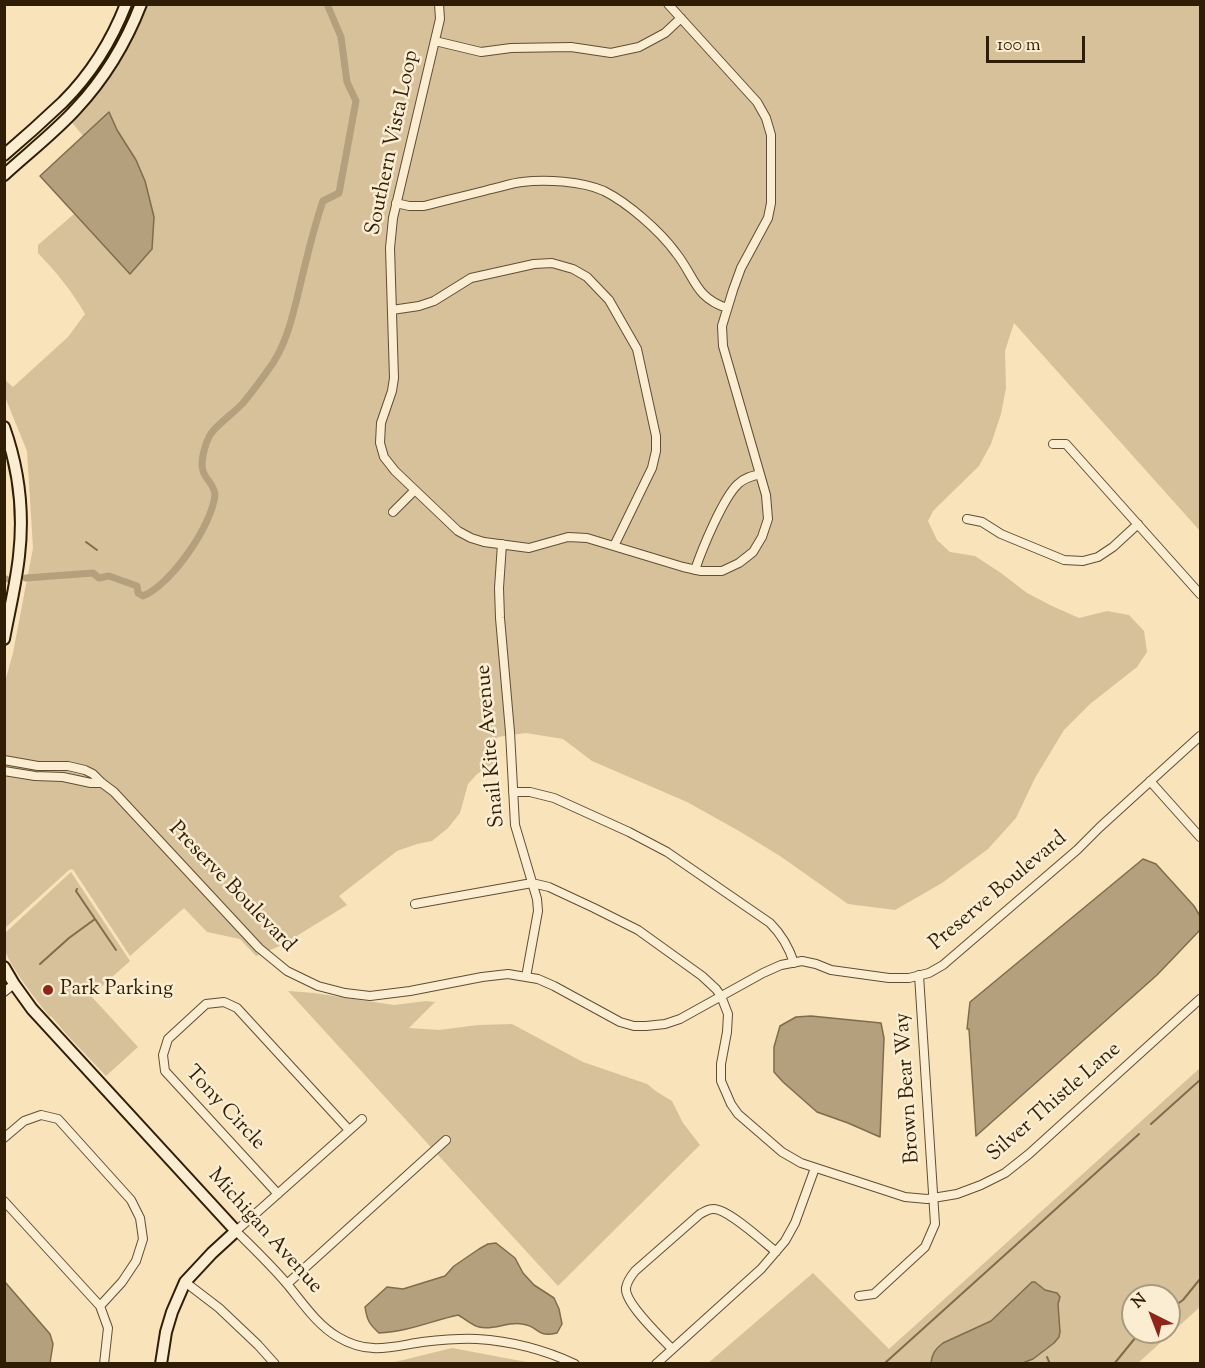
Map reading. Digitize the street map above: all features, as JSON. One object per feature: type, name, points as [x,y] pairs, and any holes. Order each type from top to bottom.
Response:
[{"type":"street","points":[[4,155],[64,101],[82,80],[105,48],[126,4]]},
{"type":"street","points":[[4,174],[74,111],[93,90],[116,58],[141,4]]},
{"type":"street","name":"Southern Vista Loop","points":[[439,4],[440,19],[393,219],[390,248],[394,378],[381,423],[380,443],[384,457],[395,471],[458,531],[471,538],[530,548],[568,537],[587,538],[695,570],[722,571],[739,563],[753,552],[762,537],[768,519],[766,495],[723,346],[722,326],[741,268],[768,219],[771,203],[771,135],[766,118],[757,102],[668,4]]},
{"type":"street","points":[[435,41],[481,52],[511,48],[571,47],[611,54],[639,48],[665,33],[681,18]]},
{"type":"street","points":[[396,203],[424,206],[521,182],[552,180],[603,190],[634,211],[676,253],[706,298],[716,305],[727,308]]},
{"type":"street","points":[[392,310],[434,301],[471,278],[534,264],[552,263],[573,268],[587,278],[609,300],[637,349],[656,436],[656,451],[652,468],[614,546]]},
{"type":"street","points":[[4,428],[18,481],[21,513],[19,558],[4,639]]},
{"type":"street","points":[[1053,444],[1066,444],[1200,594]]},
{"type":"street","points":[[695,570],[727,498],[737,484],[745,478],[760,474]]},
{"type":"street","points":[[393,512],[415,490]]},
{"type":"street","points":[[967,519],[982,522],[1002,534],[1064,560],[1083,561],[1098,557],[1113,548],[1138,524]]},
{"type":"street","name":"Snail Kite Avenue","points":[[502,544],[499,588],[500,618],[510,732],[514,825],[537,899],[538,911],[526,977]]},
{"type":"street","name":"Preserve Boulevard","points":[[4,760],[38,766],[68,766],[93,774],[114,792],[259,948],[287,971],[318,986],[370,996],[508,974],[538,979],[621,1022],[634,1026],[646,1026],[665,1024],[680,1019],[781,965],[802,962],[831,970],[889,978],[909,978],[929,973],[943,965],[1077,850],[1200,736]]},
{"type":"street","points":[[4,771],[102,783]]},
{"type":"street","points":[[1150,781],[1200,837]]},
{"type":"street","points":[[513,792],[531,792],[554,798],[629,832],[666,852],[770,923],[780,933],[790,949],[794,963]]},
{"type":"street","points":[[415,904],[532,883],[549,887],[638,930],[702,976],[721,996]]},
{"type":"street","name":"Michigan Avenue","points":[[4,967],[32,1009],[287,1284],[304,1306],[336,1336],[363,1347],[387,1349],[423,1342],[477,1339],[524,1346],[551,1353],[575,1364]]},
{"type":"street","name":"Brown Bear Way","points":[[859,1296],[874,1293],[925,1247],[935,1224],[919,975]]},
{"type":"street","points":[[4,992],[14,984]]},
{"type":"street","name":"Silver Thistle Lane","points":[[721,996],[728,1014],[721,1081],[730,1104],[738,1114],[782,1152],[801,1163],[905,1197],[927,1199],[957,1194],[1005,1173],[1029,1154],[1200,999]]},
{"type":"street","name":"Tony Circle","points":[[278,1194],[165,1071],[163,1054],[168,1039],[206,1004],[224,1002],[237,1008],[349,1130]]},
{"type":"street","points":[[4,1138],[24,1121],[41,1115],[58,1119],[131,1200],[140,1218],[143,1239],[136,1261],[122,1282],[100,1306]]},
{"type":"street","points":[[161,1364],[166,1332],[185,1282],[212,1253],[362,1119]]},
{"type":"street","points":[[287,1284],[446,1140]]},
{"type":"street","points":[[656,1364],[761,1269],[776,1252],[795,1223],[815,1168]]},
{"type":"street","points":[[4,1201],[100,1306],[108,1328],[104,1364]]},
{"type":"street","points":[[672,1349],[632,1305],[626,1295],[628,1280],[635,1271],[700,1214],[711,1209],[720,1210],[733,1218],[776,1252]]},
{"type":"street","points":[[185,1282],[219,1308],[258,1345],[274,1364]]},
{"type":"shaded area","points":[[130,5],[137,5],[112,55],[90,87],[66,113],[63,107],[120,32]]},
{"type":"shaded area","points":[[145,5],[1200,5],[1200,531],[1014,323],[1005,351],[1006,388],[1001,414],[991,444],[979,466],[933,511],[928,521],[937,540],[950,552],[975,556],[1027,593],[1052,606],[1079,618],[1107,611],[1129,615],[1144,631],[1147,652],[1137,667],[1090,704],[1064,730],[1035,778],[1016,818],[988,849],[942,883],[895,910],[848,904],[780,856],[687,802],[592,761],[563,739],[526,733],[497,737],[496,761],[477,774],[468,784],[460,813],[448,828],[432,841],[397,851],[339,896],[347,905],[282,945],[256,956],[240,939],[207,932],[184,908],[130,956],[72,869],[5,928],[5,682],[13,653],[33,548],[27,451],[5,397],[4,379],[13,387],[68,337],[85,314],[75,297],[38,253],[38,245],[74,214],[130,274],[152,249],[154,217],[145,181],[136,160],[109,113],[83,136],[70,120]]},
{"type":"shaded area","points":[[109,112],[145,181],[154,217],[152,249],[130,274],[40,176]]},
{"type":"shaded area","points":[[1143,859],[1156,864],[1194,906],[1200,916],[1200,930],[1157,975],[976,1136],[969,1029],[967,1029],[970,1002]]},
{"type":"shaded area","points":[[71,872],[130,961],[91,996],[138,1047],[106,1076],[50,1017],[31,993],[17,973],[4,947],[5,933]]},
{"type":"shaded area","points":[[288,991],[394,1005],[435,1002],[409,1028],[439,1030],[512,1024],[583,1062],[647,1084],[672,1101],[683,1123],[700,1145],[558,1286]]},
{"type":"shaded area","points":[[811,1016],[881,1023],[884,1038],[880,1137],[817,1112],[774,1072],[774,1047],[780,1026],[796,1017]]},
{"type":"shaded area","points":[[1200,1068],[1200,1307],[1181,1324],[1181,1284],[1121,1284],[1121,1344],[1159,1344],[1138,1363],[707,1364],[813,1273],[889,1349]]},
{"type":"shaded area","points":[[496,1243],[515,1258],[523,1273],[534,1285],[554,1298],[562,1324],[557,1333],[541,1333],[528,1325],[517,1323],[484,1328],[458,1315],[389,1332],[379,1333],[371,1324],[365,1307],[387,1287],[403,1289],[445,1276],[454,1266],[479,1249]]},
{"type":"shaded area","points":[[5,1282],[50,1334],[53,1344],[50,1363],[6,1364]]},
{"type":"shaded area","points":[[1032,1282],[1045,1290],[1057,1293],[1060,1297],[1058,1304],[1060,1332],[1054,1343],[1033,1359],[1020,1364],[931,1363],[934,1352],[940,1345],[991,1321]]},
{"type":"shaded area","points":[[452,1348],[532,1363],[391,1363]]},
{"type":"waterway","points":[[26,578],[93,573],[99,578],[109,576],[137,586],[138,593],[143,596],[166,580],[188,553],[206,522],[215,495],[202,467],[206,443],[213,431],[247,398],[278,355],[292,318],[323,201],[339,193],[356,101],[347,82],[341,37],[327,4]]},
{"type":"waterway","points":[[86,542],[97,550]]},
{"type":"waterway","points":[[40,964],[95,919],[76,891],[77,889]]},
{"type":"waterway","points":[[95,919],[116,950]]},
{"type":"waterway","points":[[1151,1124],[1200,1080]]},
{"type":"waterway","points":[[885,1363],[1139,1134]]},
{"type":"waterway","points":[[1181,1301],[1200,1279]]},
{"type":"waterway","points":[[1114,1364],[1130,1344]]},
{"type":"waterway","points":[[1047,1357],[1050,1364]]},
{"type":"place","name":"Park Parking","points":[[48,990]]}]
